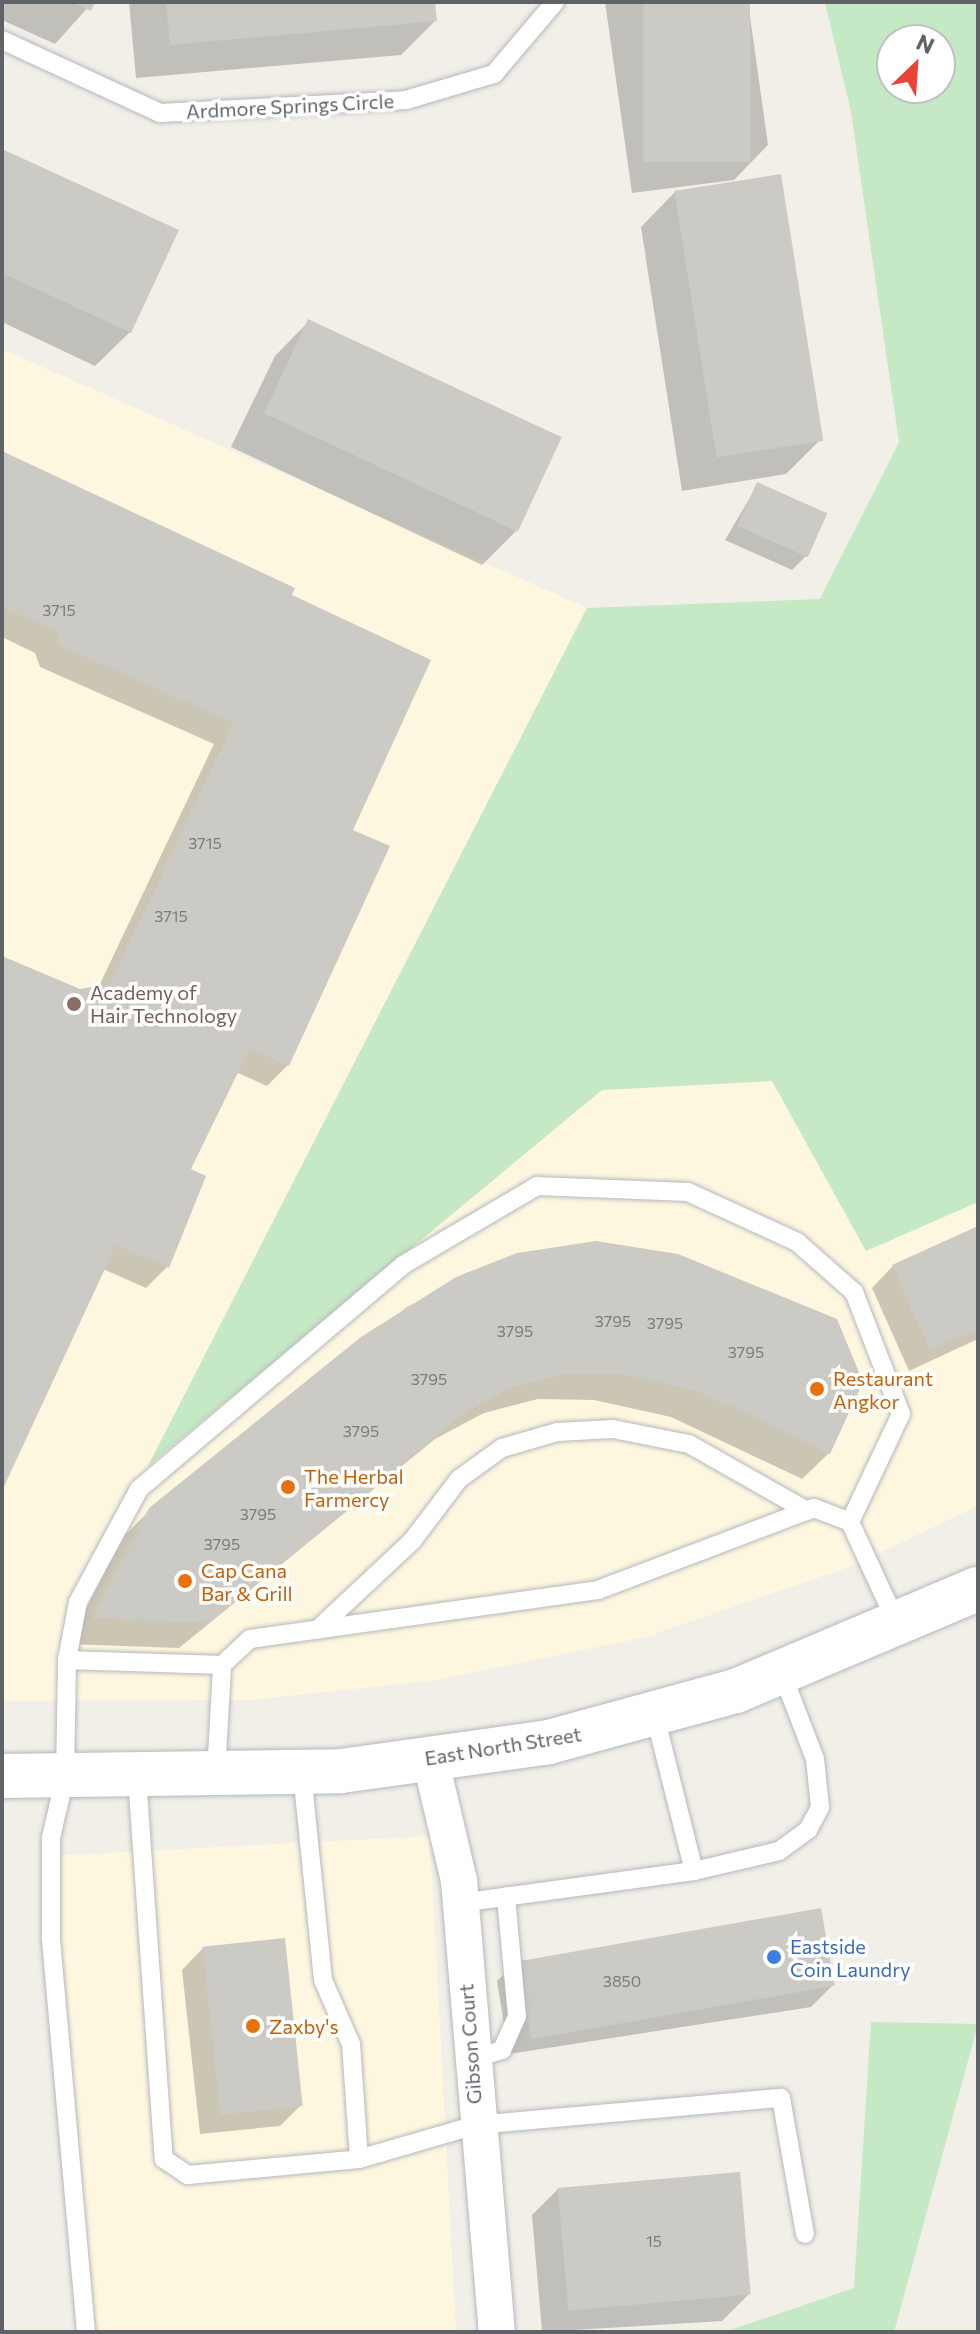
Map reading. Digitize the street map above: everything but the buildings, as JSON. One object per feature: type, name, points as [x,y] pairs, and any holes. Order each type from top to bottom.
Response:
[{"type":"main road","name":"East North Street","points":[[2,1776],[216,1777],[302,1773],[549,1742],[655,1716],[782,1673],[898,1626],[978,1589]]},
{"type":"street","name":"Gibson Court","points":[[430,1758],[460,1903],[476,2125],[497,2332]]},
{"type":"lane","name":"Ardmore Springs Circle","points":[[2,40],[160,113],[406,100],[494,74],[555,2]]},
{"type":"lane","points":[[86,2332],[51,1936],[51,1838],[65,1777],[67,1660],[78,1602],[139,1489],[403,1265],[537,1186],[688,1192],[797,1242],[854,1292],[901,1414],[850,1522]]},
{"type":"lane","points":[[317,1630],[412,1541],[459,1479],[502,1448],[557,1432],[613,1429],[689,1444],[807,1511],[850,1522]]},
{"type":"lane","points":[[216,1777],[222,1665],[250,1639],[598,1590],[807,1511]]},
{"type":"lane","points":[[850,1522],[898,1626]]},
{"type":"lane","points":[[67,1660],[222,1665]]},
{"type":"lane","points":[[460,1903],[694,1871],[779,1851],[808,1830],[820,1807],[815,1759],[782,1673]]},
{"type":"lane","points":[[655,1716],[694,1871]]},
{"type":"lane","points":[[302,1773],[323,1980],[351,2044],[359,2159]]},
{"type":"lane","points":[[137,1777],[164,2159],[188,2175],[359,2159],[476,2125],[781,2098],[805,2234]]},
{"type":"lane","points":[[471,2060],[502,2050],[517,2016],[506,1897]]},
{"type":"shaded area","points":[[2,349],[587,608],[149,1464],[602,1090],[772,1081],[866,1251],[978,1202],[978,1506],[849,1567],[646,1637],[436,1680],[251,1700],[2,1701]]},
{"type":"shaded area","points":[[430,1836],[456,2332],[79,2332],[55,1856]]},
{"type":"green space","points":[[825,2],[978,2],[978,1202],[866,1251],[772,1081],[602,1090],[148,1466],[587,608],[820,599],[899,442],[851,112]]},
{"type":"green space","points":[[871,2022],[978,2024],[894,2332],[724,2332],[854,2288]]},
{"type":"place","name":"Academy of Hair Technology","points":[[74,1004]]},
{"type":"place","name":"Restaurant Angkor","points":[[817,1389]]},
{"type":"place","name":"The Herbal Farmercy","points":[[288,1487]]},
{"type":"place","name":"Cap Cana Bar & Grill","points":[[185,1581]]},
{"type":"place","name":"Eastside Coin Laundry","points":[[774,1957]]},
{"type":"place","name":"Zaxby's","points":[[253,2026]]}]
